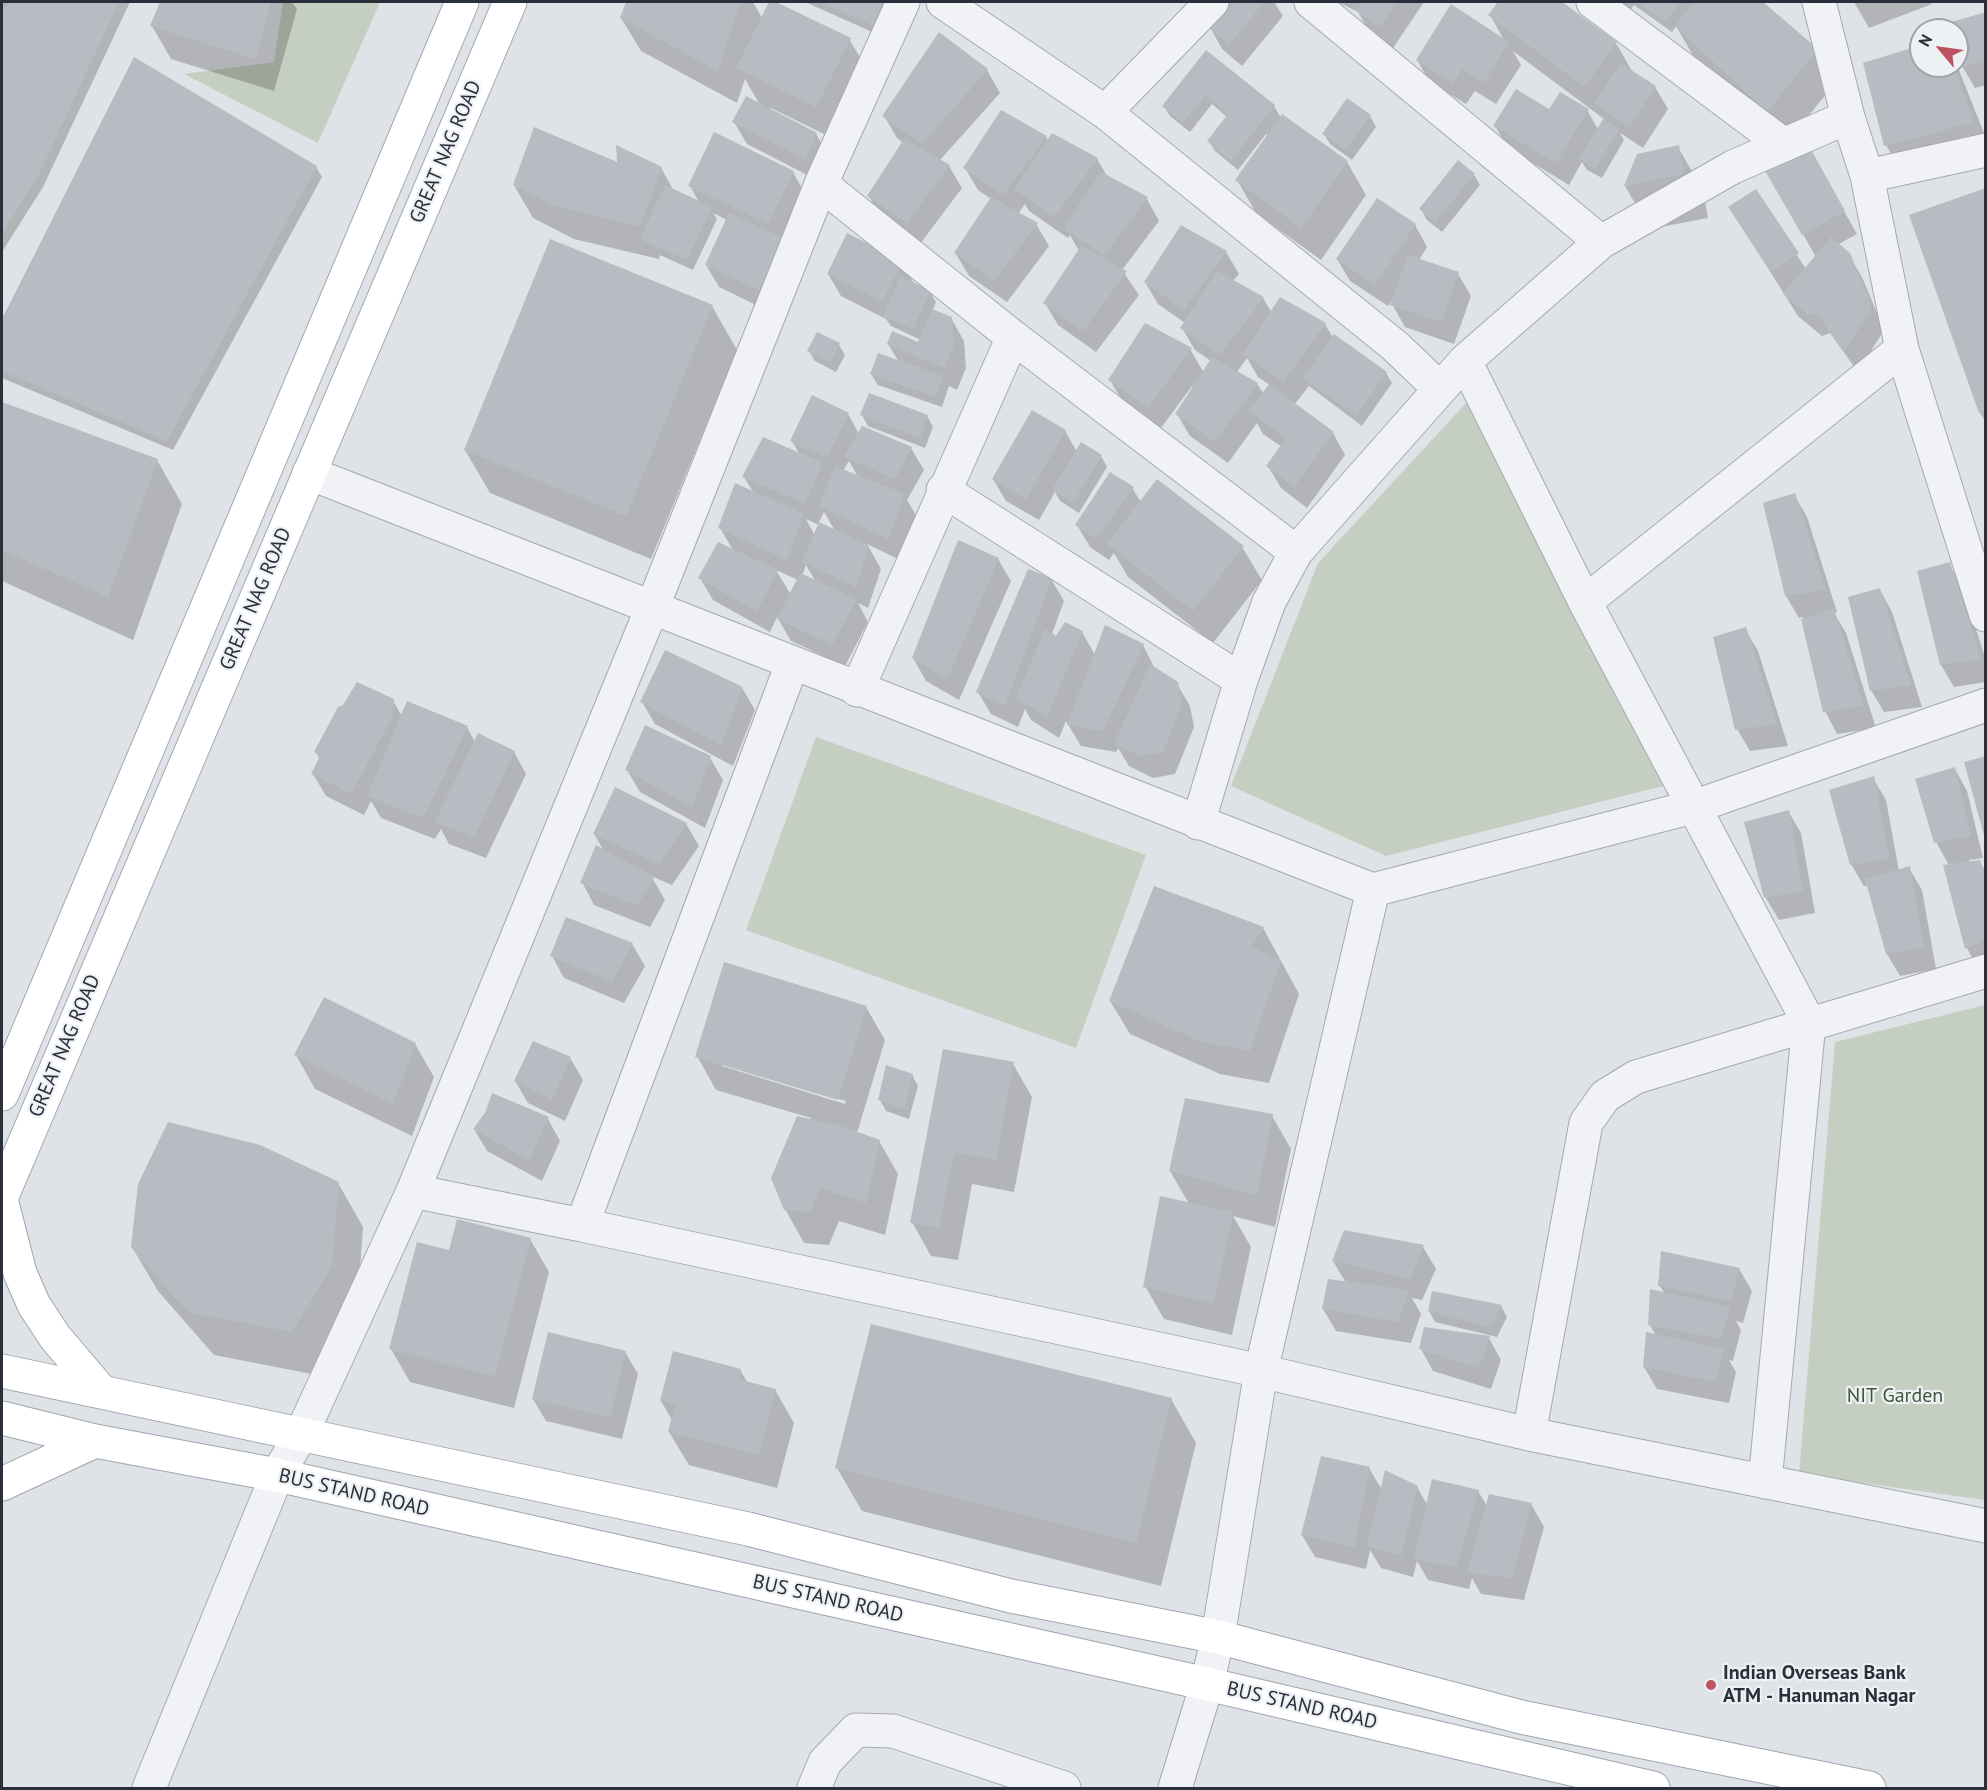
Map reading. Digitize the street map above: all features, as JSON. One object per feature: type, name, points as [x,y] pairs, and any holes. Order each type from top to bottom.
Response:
[{"type":"main road","name":"GREAT NAG ROAD","points":[[2,1094],[462,2]]},
{"type":"main road","name":"GREAT NAG ROAD","points":[[2,1196],[510,2]]},
{"type":"main road","points":[[2,1203],[20,1273],[34,1305],[55,1337],[100,1390]]},
{"type":"main road","points":[[2,1371],[748,1529],[1011,1596],[1218,1637],[1521,1717],[1869,1788]]},
{"type":"main road","name":"BUS STAND ROAD","points":[[2,1418],[95,1441],[277,1475],[1208,1683],[1653,1788]]},
{"type":"main road","points":[[2,1484],[95,1441]]},
{"type":"street","points":[[149,1788],[277,1475],[301,1435],[413,1191],[652,608],[821,184],[903,2]]},
{"type":"street","points":[[942,2],[1105,112],[1395,346],[1440,389]]},
{"type":"street","points":[[1105,112],[1212,2]]},
{"type":"street","points":[[1311,2],[1601,242]]},
{"type":"street","points":[[1593,2],[1784,145]]},
{"type":"street","points":[[1819,2],[1848,117],[1868,176],[1902,348],[1986,615]]},
{"type":"street","points":[[1198,824],[1241,680],[1269,602],[1296,552],[1465,361],[1601,242],[1734,167],[1848,117]]},
{"type":"street","points":[[1868,176],[1986,150]]},
{"type":"street","points":[[821,184],[1013,337],[1296,552]]},
{"type":"street","points":[[857,690],[943,490],[1013,337]]},
{"type":"street","points":[[1586,602],[1902,348]]},
{"type":"street","points":[[1465,361],[1586,602],[1809,1023],[1765,1482]]},
{"type":"street","points":[[309,473],[1198,824],[1373,890],[1696,806],[1986,705]]},
{"type":"street","points":[[943,490],[1241,680]]},
{"type":"street","points":[[582,1226],[792,664]]},
{"type":"street","points":[[1175,1788],[1208,1683],[1218,1637],[1261,1371],[1373,890]]},
{"type":"street","points":[[1529,1434],[1586,1123],[1605,1096],[1635,1077],[1986,971]]},
{"type":"street","points":[[413,1191],[1261,1371],[1529,1434],[1986,1526]]},
{"type":"street","points":[[814,1788],[825,1762],[856,1730],[893,1731],[1064,1788]]},
{"type":"green space","points":[[283,2],[380,2],[318,143],[184,74],[274,62]]},
{"type":"green space","points":[[1468,401],[1663,786],[1386,856],[1231,786],[1318,563]]},
{"type":"green space","points":[[816,737],[1146,855],[1076,1048],[746,930]]},
{"type":"green space","name":"NIT Garden","points":[[1985,1005],[1985,1500],[1799,1474],[1835,1042]]},
{"type":"building","points":[[9,2],[119,2],[38,176],[2,233],[2,14]]},
{"type":"building","points":[[160,2],[271,2],[256,59],[150,26]]},
{"type":"building","points":[[626,2],[740,2],[718,71],[620,18]]},
{"type":"building","points":[[769,2],[776,2],[851,38],[816,107],[736,68]]},
{"type":"building","points":[[820,2],[883,2],[873,25]]},
{"type":"building","points":[[1229,2],[1264,2],[1229,45],[1208,27]]},
{"type":"building","points":[[1362,2],[1397,2],[1380,27],[1356,11]]},
{"type":"building","points":[[1498,2],[1562,2],[1617,42],[1584,87],[1488,15]]},
{"type":"building","points":[[1637,2],[1680,2],[1666,22]]},
{"type":"building","points":[[1693,2],[1763,2],[1818,49],[1767,112],[1675,26]]},
{"type":"building","points":[[1451,4],[1509,42],[1484,83],[1462,69],[1453,83],[1416,60]]},
{"type":"building","points":[[1986,12],[1986,59],[1969,64],[1969,18],[1965,18]]},
{"type":"building","points":[[939,32],[988,69],[922,144],[882,116]]},
{"type":"building","points":[[1909,49],[1909,78],[1958,78],[1974,122],[1884,146],[1863,63]]},
{"type":"building","points":[[1206,50],[1275,105],[1231,161],[1207,141],[1228,114],[1205,95],[1183,123],[1162,106]]},
{"type":"building","points":[[134,57],[317,166],[167,441],[2,371],[2,319]]},
{"type":"building","points":[[1620,63],[1656,86],[1630,127],[1594,104]]},
{"type":"building","points":[[1516,89],[1549,109],[1560,92],[1589,109],[1556,163],[1493,126]]},
{"type":"building","points":[[746,96],[817,133],[805,159],[732,122]]},
{"type":"building","points":[[1347,98],[1371,115],[1346,150],[1322,134]]},
{"type":"building","points":[[1001,110],[1047,136],[1003,195],[963,168]]},
{"type":"building","points":[[1282,114],[1348,161],[1301,228],[1235,180]]},
{"type":"building","points":[[1603,119],[1619,129],[1595,169],[1579,159]]},
{"type":"building","points":[[534,127],[617,162],[616,145],[662,167],[640,226],[554,206],[513,185]]},
{"type":"building","points":[[714,132],[794,171],[768,224],[688,186]]},
{"type":"building","points":[[1052,133],[1098,158],[1054,217],[1014,189]]},
{"type":"building","points":[[904,139],[950,165],[907,223],[867,196]]},
{"type":"building","points":[[1808,144],[1845,211],[1802,235],[1764,169]]},
{"type":"building","points":[[1679,145],[1684,174],[1624,186],[1637,154]]},
{"type":"building","points":[[1458,160],[1475,174],[1435,222],[1419,209]]},
{"type":"building","points":[[1101,172],[1148,197],[1104,256],[1064,228]]},
{"type":"building","points":[[665,185],[712,207],[687,260],[640,239]]},
{"type":"building","points":[[1986,188],[1986,411],[1979,413],[1909,215]]},
{"type":"building","points":[[1756,189],[1799,253],[1771,272],[1728,207]]},
{"type":"building","points":[[991,197],[1038,223],[994,281],[954,253]]},
{"type":"building","points":[[1377,198],[1416,224],[1375,285],[1336,259]]},
{"type":"building","points":[[729,213],[787,240],[763,292],[705,265]]},
{"type":"building","points":[[1181,225],[1227,251],[1184,310],[1144,282]]},
{"type":"building","points":[[847,233],[903,261],[882,302],[827,274]]},
{"type":"building","points":[[1831,237],[1850,253],[1872,307],[1844,352],[1816,312],[1808,315],[1783,294]]},
{"type":"building","points":[[550,239],[713,305],[626,516],[464,450]]},
{"type":"building","points":[[1081,246],[1127,271],[1083,331],[1043,303]]},
{"type":"building","points":[[1408,255],[1459,272],[1441,322],[1390,305]]},
{"type":"building","points":[[1217,271],[1264,297],[1220,355],[1180,328]]},
{"type":"building","points":[[900,277],[931,290],[913,329],[883,316]]},
{"type":"building","points":[[1280,297],[1326,323],[1283,382],[1243,354]]},
{"type":"building","points":[[932,309],[952,317],[954,345],[944,368],[887,344],[892,331],[918,342]]},
{"type":"building","points":[[1145,323],[1192,348],[1148,407],[1108,380]]},
{"type":"building","points":[[817,332],[840,343],[830,363],[807,351]]},
{"type":"building","points":[[1334,334],[1387,372],[1356,416],[1303,378]]},
{"type":"building","points":[[878,353],[943,376],[936,397],[870,374]]},
{"type":"building","points":[[1212,357],[1258,383],[1215,442],[1175,414]]},
{"type":"building","points":[[1269,384],[1334,432],[1294,487],[1266,466],[1286,438],[1249,411]]},
{"type":"building","points":[[869,393],[928,415],[920,438],[860,415]]},
{"type":"building","points":[[812,395],[849,413],[827,458],[790,441]]},
{"type":"building","points":[[2,402],[158,459],[108,597],[2,550]]},
{"type":"building","points":[[1032,410],[1066,430],[1026,499],[992,479]]},
{"type":"building","points":[[862,426],[912,447],[895,479],[844,457]]},
{"type":"building","points":[[763,437],[823,463],[805,503],[742,477]]},
{"type":"building","points":[[1081,442],[1102,455],[1073,503],[1052,490]]},
{"type":"building","points":[[835,466],[905,494],[888,539],[819,506]]},
{"type":"building","points":[[1110,472],[1134,487],[1096,539],[1075,525]]},
{"type":"building","points":[[1157,479],[1244,546],[1193,611],[1107,544]]},
{"type":"building","points":[[735,483],[804,514],[787,560],[718,528]]},
{"type":"building","points":[[1795,493],[1826,590],[1785,596],[1763,503]]},
{"type":"building","points":[[819,522],[869,546],[856,587],[802,562]]},
{"type":"building","points":[[958,540],[999,558],[947,679],[912,658]]},
{"type":"building","points":[[718,542],[778,570],[757,611],[698,578]]},
{"type":"building","points":[[1950,562],[1981,659],[1940,665],[1917,571]]},
{"type":"building","points":[[1028,569],[1052,578],[1005,706],[976,692]]},
{"type":"building","points":[[800,573],[857,599],[832,645],[777,619]]},
{"type":"building","points":[[1880,588],[1911,685],[1870,691],[1848,597]]},
{"type":"building","points":[[1834,609],[1864,706],[1823,712],[1801,619]]},
{"type":"building","points":[[1065,622],[1083,631],[1047,717],[1016,698],[1045,629],[1056,636]]},
{"type":"building","points":[[1105,625],[1144,644],[1103,731],[1067,725]]},
{"type":"building","points":[[1746,627],[1777,724],[1735,730],[1713,637]]},
{"type":"building","points":[[665,650],[743,687],[721,745],[640,702]]},
{"type":"building","points":[[1150,664],[1178,682],[1182,704],[1163,752],[1140,756],[1114,744]]},
{"type":"building","points":[[357,682],[394,699],[393,716],[351,794],[311,774],[320,756],[314,752],[338,707],[343,705]]},
{"type":"building","points":[[407,701],[468,726],[423,818],[367,796]]},
{"type":"building","points":[[645,725],[711,756],[692,807],[625,770]]},
{"type":"building","points":[[478,733],[515,751],[474,837],[435,822]]},
{"type":"building","points":[[1986,756],[1986,839],[1985,839],[1964,762]]},
{"type":"building","points":[[1955,767],[1971,836],[1934,843],[1915,779]]},
{"type":"building","points":[[1874,776],[1889,858],[1850,865],[1829,790]]},
{"type":"building","points":[[615,787],[687,823],[659,864],[593,834]]},
{"type":"building","points":[[1789,810],[1803,891],[1764,898],[1744,822]]},
{"type":"building","points":[[596,845],[654,877],[637,906],[580,883]]},
{"type":"building","points":[[1980,860],[1986,878],[1986,940],[1965,949],[1943,865]]},
{"type":"building","points":[[1910,866],[1924,947],[1886,954],[1865,879]]},
{"type":"building","points":[[1154,886],[1264,927],[1251,947],[1281,960],[1250,1051],[1199,1041],[1109,1001]]},
{"type":"building","points":[[566,917],[633,943],[612,982],[550,956]]},
{"type":"building","points":[[724,962],[867,1006],[838,1100],[695,1057]]},
{"type":"building","points":[[324,997],[416,1043],[393,1104],[294,1055]]},
{"type":"building","points":[[533,1041],[571,1057],[552,1100],[514,1081]]},
{"type":"building","points":[[943,1049],[1014,1062],[996,1160],[954,1152],[939,1228],[910,1223]]},
{"type":"building","points":[[886,1065],[913,1074],[904,1109],[878,1100]]},
{"type":"building","points":[[492,1093],[549,1117],[529,1160],[473,1129],[485,1113]]},
{"type":"building","points":[[1185,1098],[1273,1114],[1257,1195],[1169,1171]]},
{"type":"building","points":[[797,1116],[841,1126],[880,1140],[866,1203],[820,1188],[810,1212],[784,1210],[771,1178]]},
{"type":"building","points":[[168,1122],[260,1145],[339,1182],[332,1266],[292,1332],[188,1312],[131,1247],[138,1184]]},
{"type":"building","points":[[1160,1196],[1233,1212],[1214,1303],[1143,1287]]},
{"type":"building","points":[[457,1219],[531,1238],[495,1376],[389,1349],[417,1242],[449,1250]]},
{"type":"building","points":[[1344,1230],[1424,1245],[1410,1279],[1332,1261]]},
{"type":"building","points":[[1661,1251],[1740,1268],[1731,1301],[1658,1286]]},
{"type":"building","points":[[1328,1279],[1409,1290],[1398,1322],[1322,1309]]},
{"type":"building","points":[[1650,1289],[1730,1307],[1721,1339],[1648,1325]]},
{"type":"building","points":[[1432,1291],[1502,1305],[1491,1327],[1428,1311]]},
{"type":"building","points":[[871,1324],[1172,1398],[1136,1543],[835,1468]]},
{"type":"building","points":[[1424,1327],[1490,1336],[1479,1368],[1419,1349]]},
{"type":"building","points":[[548,1332],[626,1351],[610,1418],[532,1399]]},
{"type":"building","points":[[1646,1332],[1724,1349],[1716,1382],[1643,1367]]},
{"type":"building","points":[[673,1351],[741,1369],[738,1379],[776,1389],[759,1455],[668,1432],[675,1405],[660,1401]]},
{"type":"building","points":[[1321,1456],[1370,1467],[1354,1548],[1301,1535]]},
{"type":"building","points":[[1385,1470],[1418,1486],[1401,1556],[1367,1546]]},
{"type":"building","points":[[1432,1479],[1479,1490],[1456,1567],[1414,1559]]},
{"type":"building","points":[[1489,1494],[1532,1503],[1512,1578],[1467,1573]]},
{"type":"place","name":"Indian Overseas Bank ATM - Hanuman Nagar","points":[[1711,1685]]}]
